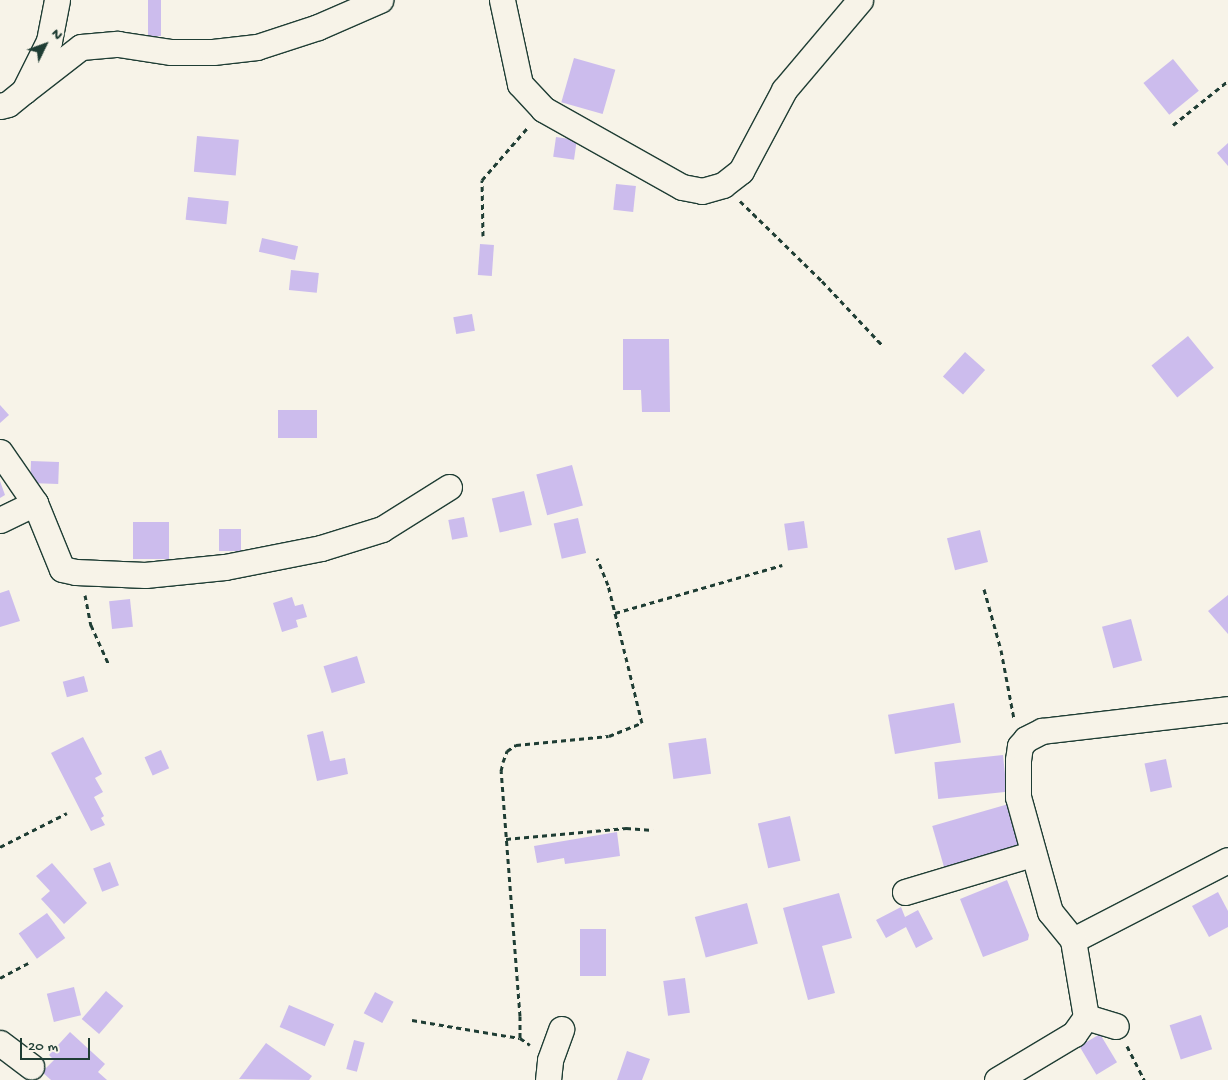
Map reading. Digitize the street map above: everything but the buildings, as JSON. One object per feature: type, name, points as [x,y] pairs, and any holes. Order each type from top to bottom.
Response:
[{"type":"street","points":[[24,91],[49,41],[57,0]]},
{"type":"street","points":[[0,106],[8,104],[80,47],[118,44],[171,52],[214,52],[257,47],[318,27],[380,0]]},
{"type":"street","points":[[502,0],[520,84],[543,109],[682,187],[702,191],[723,185],[741,171],[784,90],[860,0]]},
{"type":"street","points":[[0,452],[35,503],[62,569],[145,575],[225,567],[321,548],[382,528],[449,487]]},
{"type":"street","points":[[0,520],[35,503]]},
{"type":"street","points":[[998,1080],[1074,1034],[1086,1017],[1073,940],[1050,912],[1032,854],[1018,797],[1020,746],[1026,738],[1042,731],[1228,709]]},
{"type":"street","points":[[905,892],[1032,854]]},
{"type":"street","points":[[1073,940],[1228,860]]},
{"type":"street","points":[[1086,1017],[1116,1026]]},
{"type":"street","points":[[549,1070],[561,1029]]},
{"type":"street","points":[[0,1043],[31,1066]]},
{"type":"path","points":[[1173,125],[1228,81]]},
{"type":"path","points":[[483,236],[482,180],[543,109]]},
{"type":"path","points":[[723,185],[822,281],[882,345]]},
{"type":"path","points":[[520,1038],[502,771],[507,751],[516,745],[609,736],[642,724],[608,586],[597,558]]},
{"type":"path","points":[[615,613],[782,565]]},
{"type":"path","points":[[984,589],[1001,650],[1020,746]]},
{"type":"path","points":[[84,592],[91,625],[109,665]]},
{"type":"path","points":[[0,848],[68,813]]},
{"type":"path","points":[[506,839],[626,828],[653,830]]},
{"type":"path","points":[[0,978],[28,963]]},
{"type":"path","points":[[412,1020],[520,1038],[549,1070]]},
{"type":"path","points":[[1116,1026],[1144,1080]]}]
